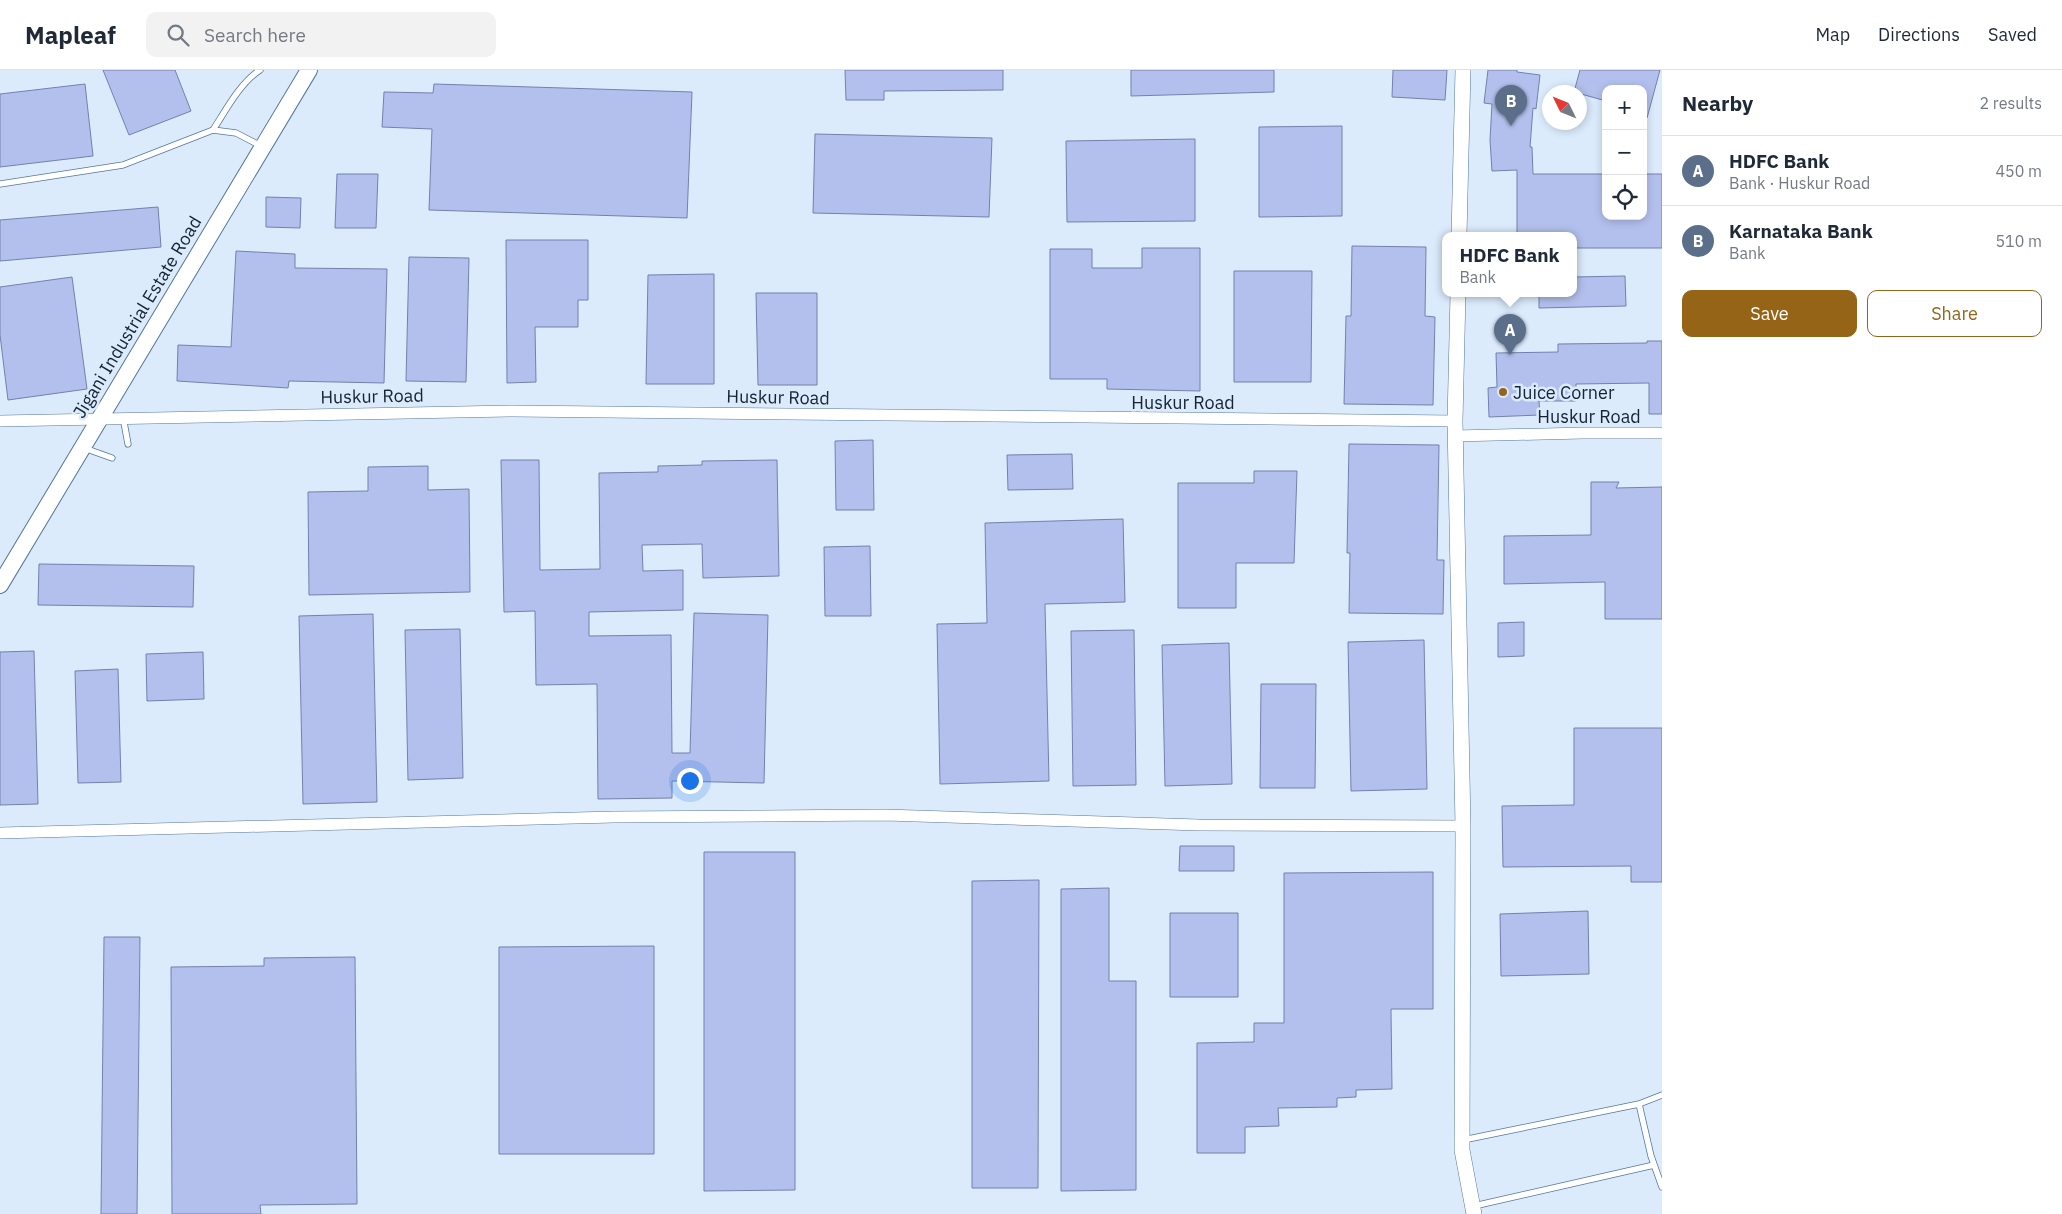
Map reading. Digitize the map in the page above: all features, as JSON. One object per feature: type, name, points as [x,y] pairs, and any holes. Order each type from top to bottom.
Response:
[{"type":"main road","name":"Jigani Industrial Estate Road","points":[[0,585],[309,70]]},
{"type":"street","points":[[1459,232],[1464,70]]},
{"type":"street","points":[[1458,297],[1455,429],[1463,826],[1462,1150],[1473,1210]]},
{"type":"street","name":"Huskur Road","points":[[0,421],[100,417],[513,411],[1662,434]]},
{"type":"street","points":[[0,833],[614,817],[885,815],[1199,825],[1463,826]]},
{"type":"lane","points":[[213,130],[234,99],[254,74],[260,70]]},
{"type":"lane","points":[[0,184],[123,165],[213,130],[236,133],[263,147]]},
{"type":"lane","points":[[123,417],[128,444]]},
{"type":"lane","points":[[82,448],[112,458]]},
{"type":"lane","points":[[1462,1140],[1640,1104],[1662,1095]]},
{"type":"lane","points":[[1640,1104],[1654,1165],[1662,1186]]},
{"type":"lane","points":[[1473,1210],[1654,1165]]},
{"type":"building","points":[[103,70],[175,70],[191,111],[129,135]]},
{"type":"building","points":[[845,70],[1003,70],[1003,90],[884,91],[884,100],[846,100]]},
{"type":"building","points":[[1131,70],[1274,70],[1274,92],[1131,96]]},
{"type":"building","points":[[1393,70],[1447,70],[1445,100],[1392,97]]},
{"type":"building","points":[[1488,70],[1517,70],[1517,72],[1540,75],[1536,109],[1533,108],[1530,147],[1532,147],[1533,174],[1602,174],[1602,220],[1647,220],[1647,174],[1662,174],[1662,248],[1577,248],[1577,232],[1517,232],[1517,170],[1492,171],[1490,140],[1492,104],[1484,103]]},
{"type":"building","points":[[1580,70],[1660,70],[1647,118],[1647,85],[1602,85],[1602,100],[1587,96],[1587,85],[1576,85]]},
{"type":"building","points":[[85,84],[93,156],[0,167],[0,94]]},
{"type":"building","points":[[434,84],[692,92],[687,218],[429,210],[432,129],[382,127],[384,92],[433,93]]},
{"type":"building","points":[[1342,126],[1342,216],[1259,217],[1259,127]]},
{"type":"building","points":[[815,134],[992,138],[989,217],[813,213]]},
{"type":"building","points":[[1195,139],[1195,221],[1067,222],[1066,141]]},
{"type":"building","points":[[337,174],[378,174],[376,228],[335,228]]},
{"type":"building","points":[[266,197],[301,198],[300,228],[266,227]]},
{"type":"building","points":[[158,207],[161,247],[0,261],[0,220]]},
{"type":"building","points":[[506,240],[588,240],[588,300],[578,300],[578,327],[535,327],[536,382],[507,383]]},
{"type":"building","points":[[1352,246],[1426,247],[1425,316],[1435,317],[1433,405],[1344,404],[1346,316],[1351,316]]},
{"type":"building","points":[[1142,248],[1200,248],[1200,391],[1107,389],[1107,379],[1050,379],[1050,249],[1092,249],[1092,268],[1142,268]]},
{"type":"building","points":[[236,251],[295,254],[295,268],[387,269],[384,383],[289,381],[288,388],[177,381],[178,345],[231,347]]},
{"type":"building","points":[[409,257],[469,258],[466,382],[406,381]]},
{"type":"building","points":[[1234,271],[1312,271],[1311,382],[1234,382]]},
{"type":"building","points":[[714,274],[714,384],[646,384],[648,275]]},
{"type":"building","points":[[1625,276],[1626,306],[1539,308],[1539,297],[1577,297],[1577,277]]},
{"type":"building","points":[[72,277],[87,389],[8,400],[0,335],[0,287]]},
{"type":"building","points":[[756,293],[817,293],[817,385],[758,385]]},
{"type":"building","points":[[1647,341],[1662,341],[1662,414],[1649,414],[1649,383],[1576,384],[1576,401],[1539,401],[1540,415],[1489,417],[1488,388],[1497,387],[1496,353],[1558,352],[1558,344],[1647,343]]},
{"type":"building","points":[[873,440],[874,510],[836,510],[835,441]]},
{"type":"building","points":[[1349,444],[1439,445],[1437,560],[1444,560],[1443,614],[1349,613],[1350,553],[1347,553]]},
{"type":"building","points":[[1072,454],[1073,489],[1008,490],[1007,455]]},
{"type":"building","points":[[501,460],[539,460],[540,570],[600,569],[599,473],[658,472],[658,466],[702,465],[702,461],[777,460],[779,576],[703,578],[702,544],[642,545],[643,571],[683,570],[683,610],[589,612],[589,636],[671,635],[672,753],[690,753],[694,613],[768,615],[764,783],[672,781],[672,798],[598,799],[597,684],[536,685],[535,611],[504,612]]},
{"type":"building","points":[[428,466],[428,490],[469,489],[470,592],[309,595],[308,492],[368,491],[368,467]]},
{"type":"building","points":[[1254,471],[1297,471],[1294,563],[1236,563],[1236,608],[1178,608],[1178,483],[1254,483]]},
{"type":"building","points":[[1591,482],[1619,482],[1616,488],[1662,487],[1662,619],[1605,619],[1605,582],[1504,584],[1504,536],[1591,535]]},
{"type":"building","points":[[1123,519],[1125,602],[1045,604],[1049,781],[940,784],[937,624],[987,623],[985,523]]},
{"type":"building","points":[[870,546],[871,616],[825,616],[824,547]]},
{"type":"building","points":[[39,564],[194,566],[193,607],[38,605]]},
{"type":"building","points":[[373,614],[377,802],[303,804],[299,616]]},
{"type":"building","points":[[1524,622],[1524,656],[1498,657],[1498,623]]},
{"type":"building","points":[[460,629],[463,778],[408,780],[405,630]]},
{"type":"building","points":[[1134,630],[1136,785],[1073,786],[1071,631]]},
{"type":"building","points":[[1424,640],[1427,789],[1351,791],[1348,642]]},
{"type":"building","points":[[1229,643],[1232,784],[1165,786],[1162,645]]},
{"type":"building","points":[[34,651],[38,804],[0,805],[0,652]]},
{"type":"building","points":[[203,652],[204,699],[147,701],[146,654]]},
{"type":"building","points":[[118,669],[121,782],[78,783],[75,671]]},
{"type":"building","points":[[1261,684],[1316,684],[1315,788],[1260,788]]},
{"type":"building","points":[[1574,728],[1662,728],[1662,882],[1631,882],[1631,866],[1503,867],[1502,806],[1574,805]]},
{"type":"building","points":[[1180,846],[1234,846],[1234,871],[1179,871]]},
{"type":"building","points":[[704,852],[795,852],[795,1190],[704,1191]]},
{"type":"building","points":[[1433,872],[1433,1009],[1391,1009],[1392,1089],[1356,1090],[1356,1097],[1337,1098],[1337,1107],[1278,1108],[1279,1126],[1245,1127],[1245,1153],[1197,1153],[1197,1043],[1254,1042],[1254,1023],[1284,1023],[1284,873]]},
{"type":"building","points":[[1039,880],[1038,1188],[972,1188],[972,881]]},
{"type":"building","points":[[1109,888],[1109,981],[1136,981],[1136,1190],[1061,1191],[1061,889]]},
{"type":"building","points":[[1588,911],[1589,974],[1501,976],[1500,914]]},
{"type":"building","points":[[1170,913],[1238,913],[1238,997],[1170,997]]},
{"type":"building","points":[[104,937],[140,937],[137,1214],[101,1214]]},
{"type":"building","points":[[654,946],[654,1154],[499,1154],[499,947]]},
{"type":"building","points":[[355,957],[357,1204],[260,1205],[261,1214],[172,1214],[171,967],[264,966],[264,958]]},
{"type":"place","name":"Karnataka Bank","points":[[1511,126]]},
{"type":"place","name":"HDFC Bank","points":[[1510,355]]},
{"type":"place","name":"Juice Corner","points":[[1503,392]]}]
